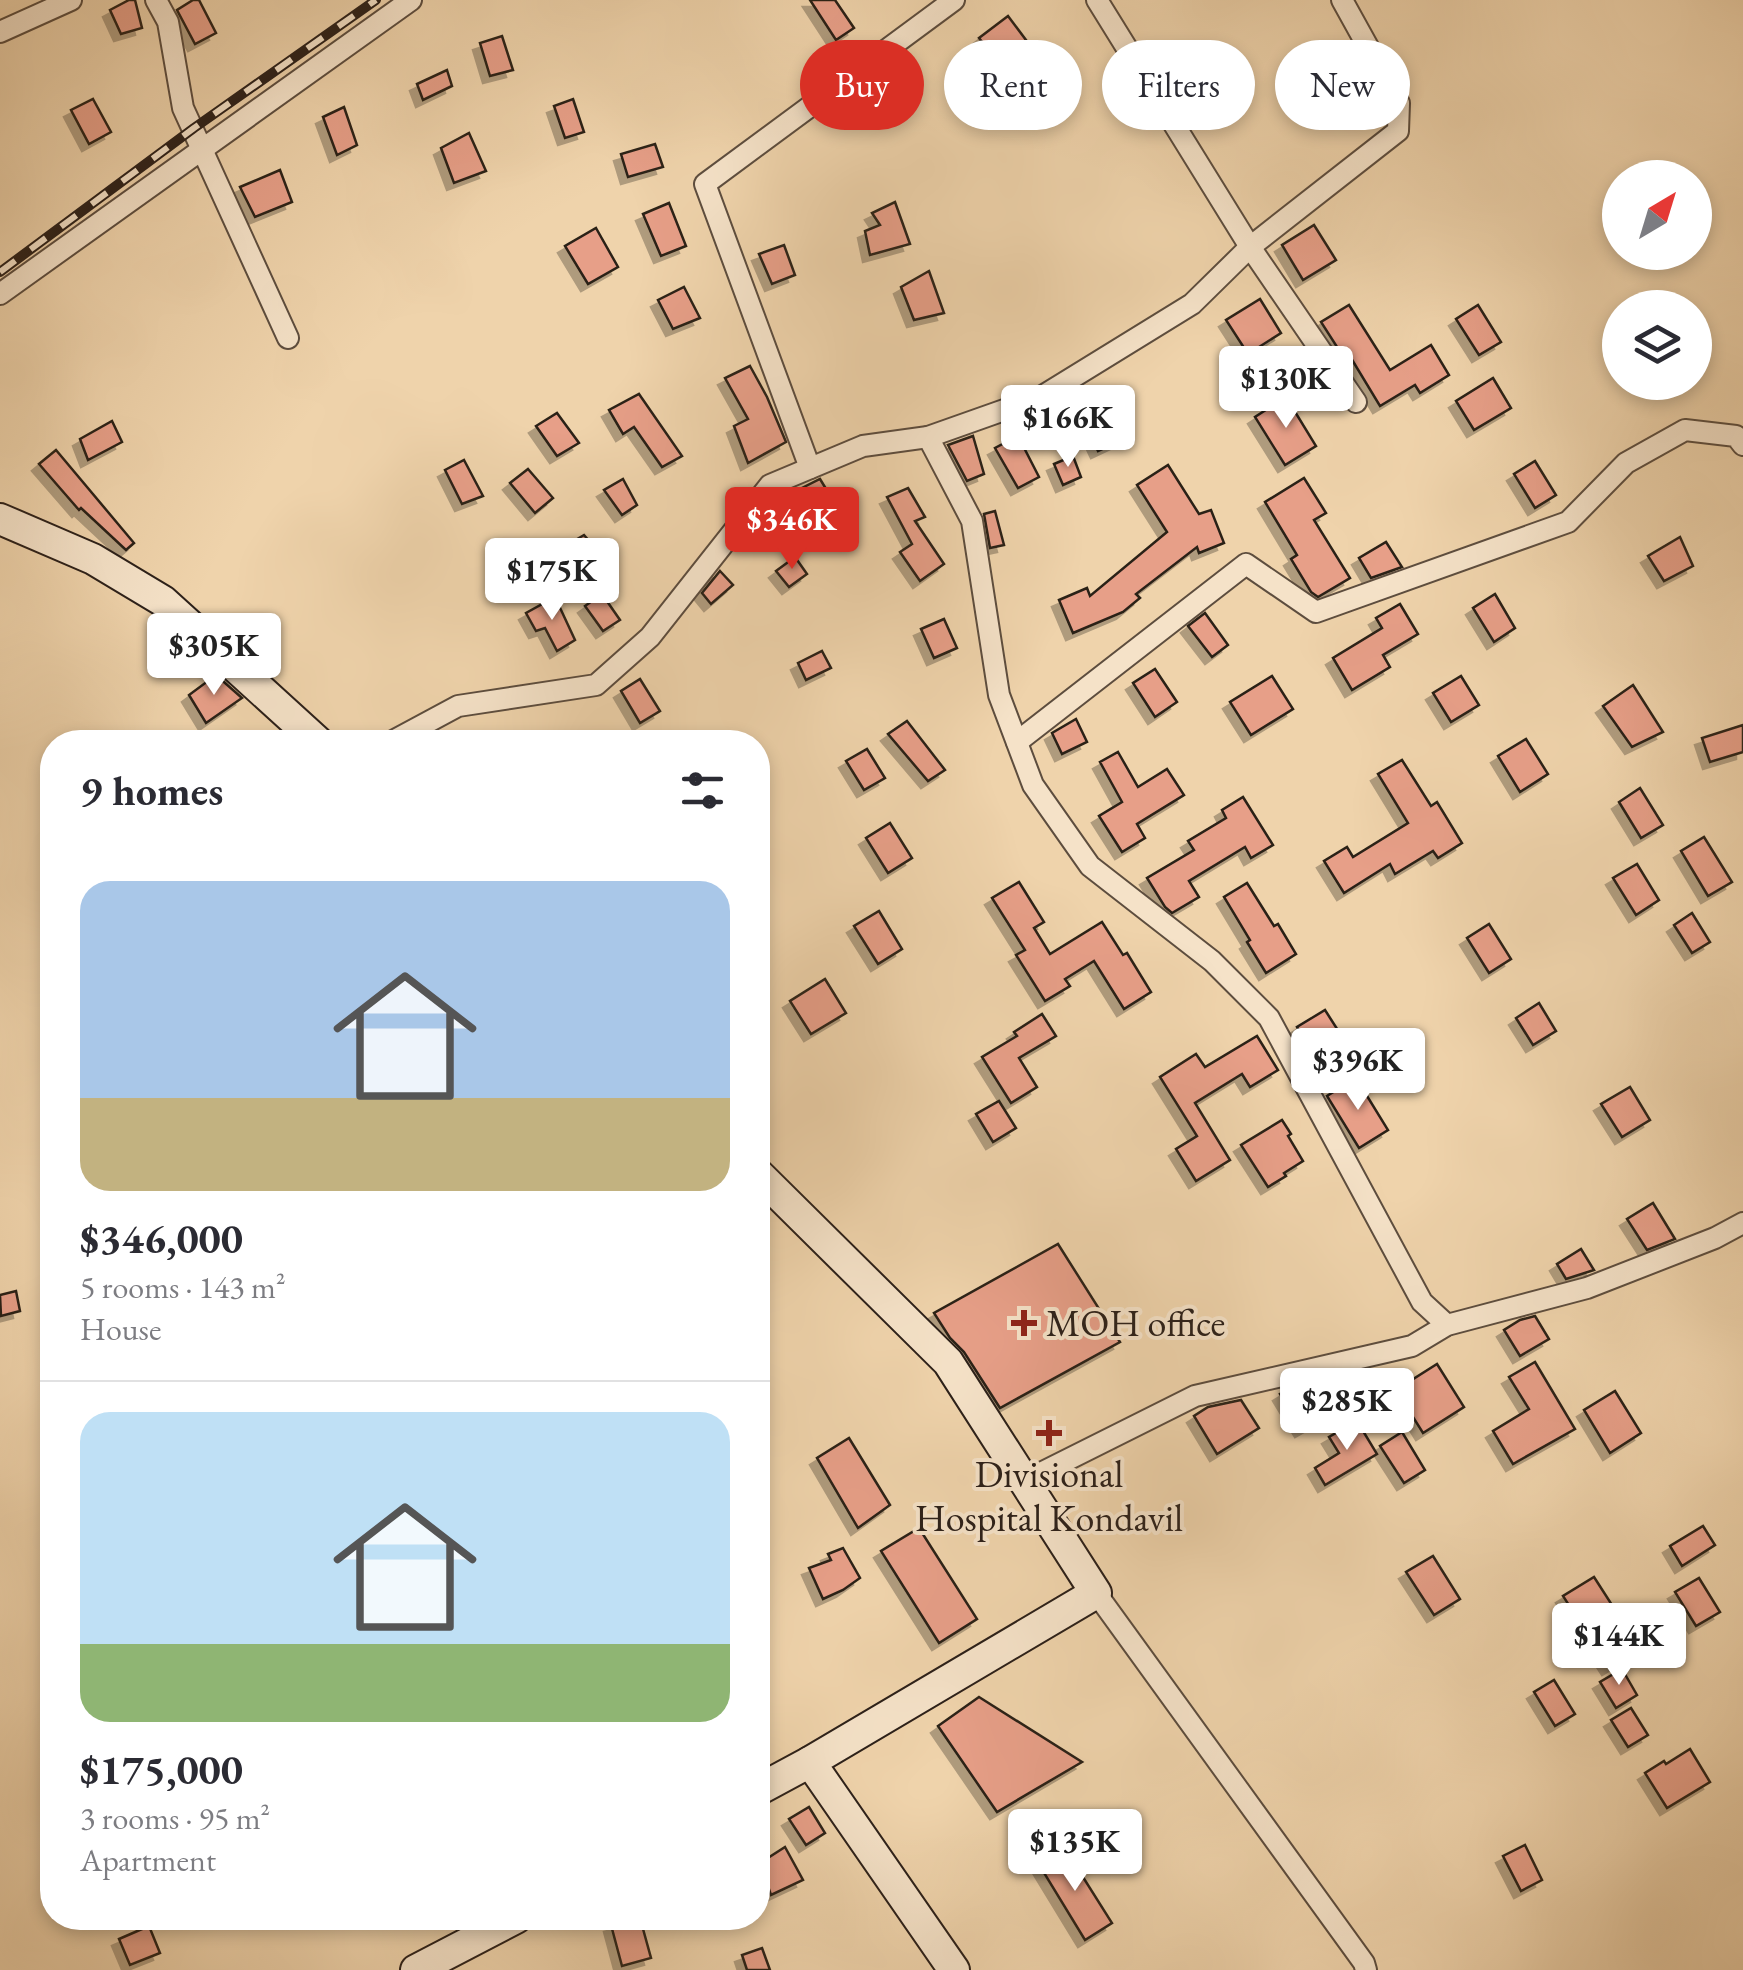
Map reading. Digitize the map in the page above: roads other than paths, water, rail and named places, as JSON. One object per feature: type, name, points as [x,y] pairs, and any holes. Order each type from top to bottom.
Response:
[{"type":"street","points":[[0,32],[71,0]]},
{"type":"street","points":[[156,0],[168,22],[183,108],[288,338]]},
{"type":"street","points":[[0,294],[411,0]]},
{"type":"street","points":[[810,468],[705,184],[954,0]]},
{"type":"street","points":[[1097,0],[1250,247],[1356,402]]},
{"type":"street","points":[[413,730],[458,706],[596,685],[650,636],[770,485],[863,446],[928,436],[1041,397],[1192,304],[1250,247],[1398,130],[1399,102],[1342,0]]},
{"type":"street","points":[[1018,742],[1246,564],[1316,612],[1568,522],[1626,463],[1685,430],[1736,436],[1743,444]]},
{"type":"street","points":[[928,436],[972,521],[1000,694],[1034,785],[1090,866],[1212,961],[1269,1018],[1422,1302],[1447,1325]]},
{"type":"street","points":[[0,519],[93,559],[164,601],[305,730]]},
{"type":"street","points":[[770,1186],[948,1362],[1096,1594],[1366,1970]]},
{"type":"street","points":[[1025,1481],[1195,1396],[1412,1346],[1447,1325],[1587,1288],[1715,1238],[1743,1223]]},
{"type":"street","points":[[770,1784],[1096,1594]]},
{"type":"street","points":[[810,1762],[954,1970]]},
{"type":"street","points":[[416,1970],[493,1930]]},
{"type":"railway","points":[[0,272],[376,0]]},
{"type":"place","name":"MOH office","points":[[1024,1323]]},
{"type":"place","name":"Divisional Hospital Kondavil","points":[[1049,1433]]}]
